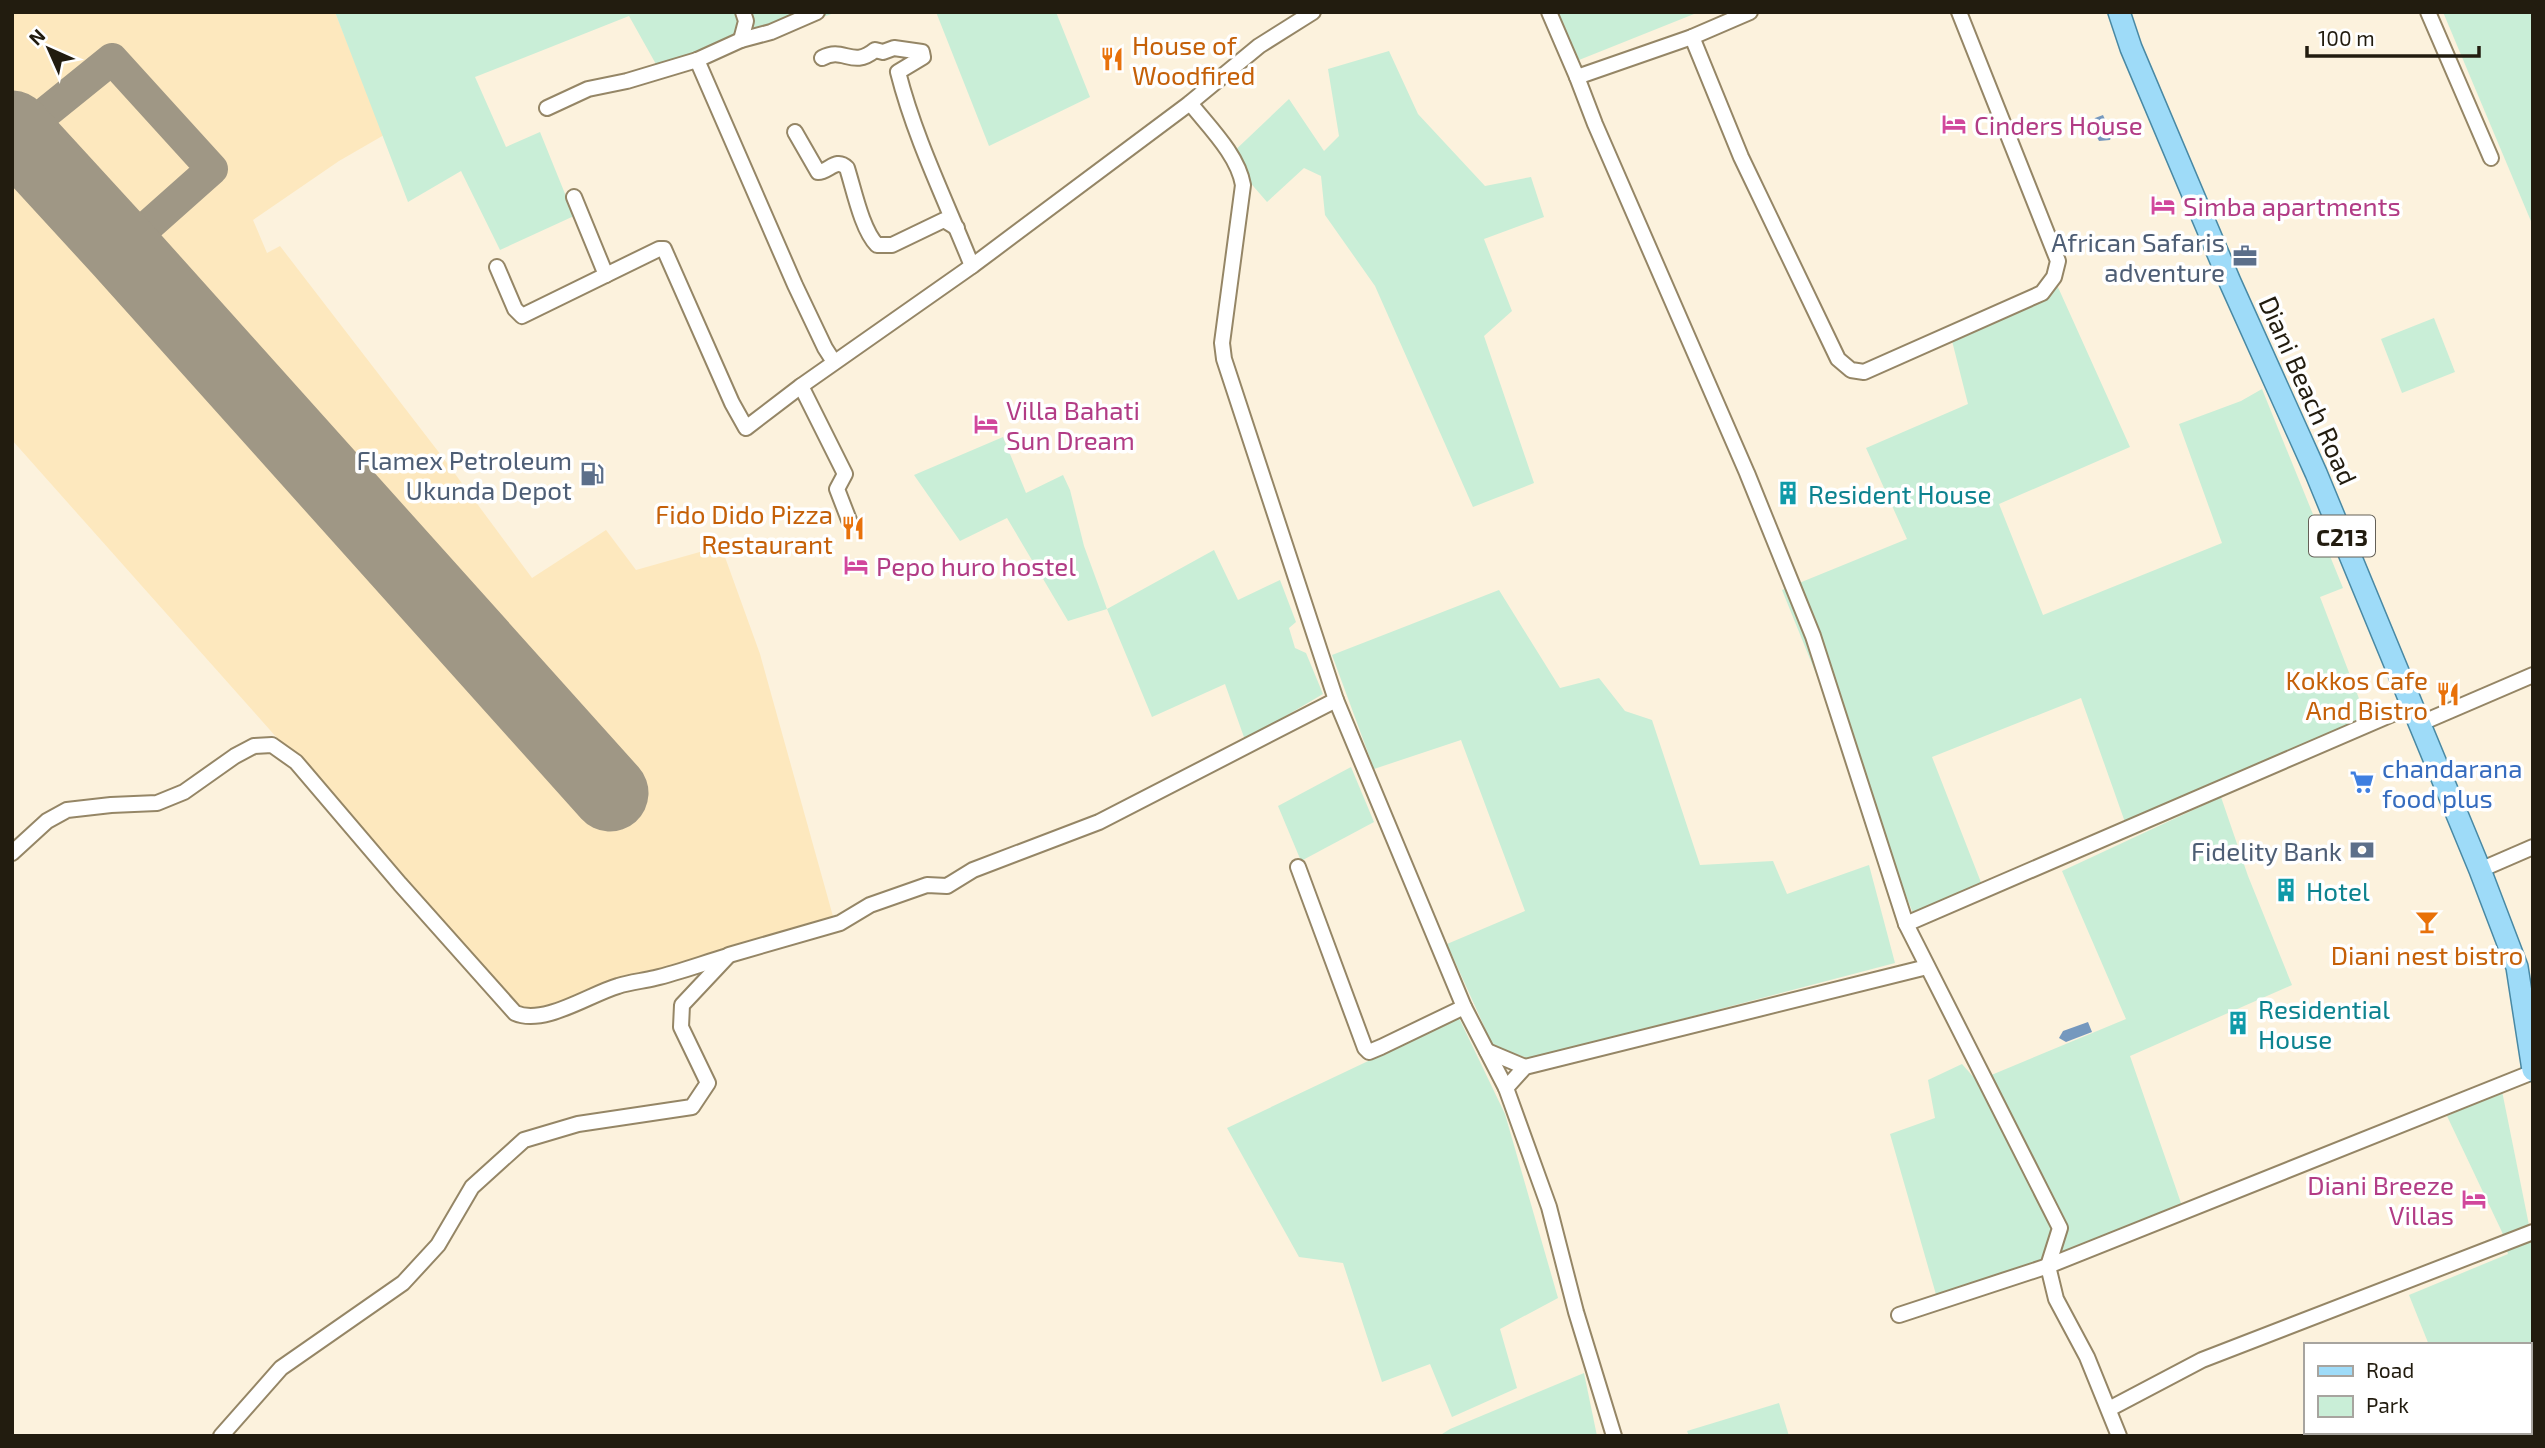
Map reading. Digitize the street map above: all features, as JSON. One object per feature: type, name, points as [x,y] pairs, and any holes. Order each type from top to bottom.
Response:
[{"type":"main road","name":"Diani Beach Road","points":[[2119,12],[2131,48],[2230,282],[2316,473],[2480,870],[2517,967],[2533,1071]]},
{"type":"street","points":[[741,40],[746,21],[743,12]]},
{"type":"street","points":[[547,108],[588,89],[627,81],[697,60],[741,40],[771,32],[817,12]]},
{"type":"street","points":[[497,267],[515,309],[522,316],[659,248],[666,251],[732,403],[746,428],[834,362],[972,266],[1190,103],[1259,46],[1313,12]]},
{"type":"street","points":[[1549,12],[1595,124],[1748,473],[1813,636],[1906,924],[2060,1228],[2048,1266],[2056,1299],[2087,1357],[2119,1436]]},
{"type":"street","points":[[1577,78],[1692,37],[1750,12]]},
{"type":"street","points":[[1692,37],[1741,157],[1838,359],[1851,370],[1864,372],[2042,293],[2054,277],[2058,261],[1959,12]]},
{"type":"street","points":[[2428,12],[2491,158]]},
{"type":"street","points":[[822,58],[837,54],[859,60],[874,50],[883,52],[894,48],[922,52],[923,57],[898,72],[916,134],[972,266]]},
{"type":"street","points":[[697,60],[795,285],[834,362]]},
{"type":"street","points":[[1190,103],[1241,174],[1243,185],[1222,343],[1224,359],[1336,700],[1464,1007],[1506,1088],[1549,1207],[1576,1312],[1614,1436]]},
{"type":"street","points":[[795,132],[818,172],[837,163],[847,168],[860,212],[871,238],[877,245],[892,245],[944,220],[957,228]]},
{"type":"street","points":[[574,197],[606,275]]},
{"type":"street","points":[[801,386],[845,474],[837,489],[849,520]]},
{"type":"street","points":[[1906,924],[2415,715],[2533,675]]},
{"type":"street","points":[[12,853],[47,821],[67,810],[157,803],[184,792],[254,746],[272,745],[296,762],[515,1013],[523,1017],[533,1016],[576,1004],[617,986],[655,978],[840,923],[870,905],[927,885],[947,886],[973,870],[1099,822],[1336,700]]},
{"type":"street","points":[[2480,870],[2533,847]]},
{"type":"street","points":[[1298,867],[1365,1048],[1369,1052],[1464,1007]]},
{"type":"street","points":[[222,1436],[281,1368],[403,1283],[438,1245],[472,1187],[524,1140],[578,1124],[692,1107],[708,1083],[681,1027],[682,1005],[729,955]]},
{"type":"street","points":[[1506,1088],[1525,1067],[1927,967]]},
{"type":"street","points":[[1488,1051],[1525,1067]]},
{"type":"street","points":[[1899,1315],[2048,1266],[2533,1071]]},
{"type":"street","points":[[2109,1409],[2202,1360],[2533,1232]]},
{"type":"shaded area","points":[[12,12],[335,12],[384,135],[339,161],[253,220],[267,253],[280,246],[532,578],[606,530],[636,570],[721,546],[760,654],[834,920],[523,1012],[486,973],[12,440]]},
{"type":"green space","points":[[335,12],[837,12],[764,38],[752,30],[657,66],[629,16],[475,77],[506,147],[540,132],[574,216],[500,250],[461,171],[408,202]]},
{"type":"green space","points":[[936,12],[1056,12],[1090,97],[989,146]]},
{"type":"green space","points":[[1558,12],[1699,12],[1579,60]]},
{"type":"green space","points":[[2443,12],[2533,12],[2533,226]]},
{"type":"green space","points":[[1389,51],[1418,114],[1485,186],[1531,177],[1544,217],[1484,239],[1512,311],[1484,336],[1534,483],[1473,507],[1375,286],[1325,215],[1321,176],[1304,168],[1267,202],[1228,157],[1289,99],[1324,151],[1339,136],[1328,69]]},
{"type":"green space","points":[[2057,285],[2130,447],[1999,504],[2043,615],[2222,543],[2179,424],[2241,401],[2262,389],[2343,588],[2320,597],[2368,722],[2126,825],[2081,698],[1932,757],[1982,885],[1913,913],[1782,590],[1907,539],[1866,448],[1968,404],[1950,333]]},
{"type":"green space","points":[[2434,318],[2455,372],[2402,393],[2381,339]]},
{"type":"green space","points":[[1003,437],[1026,493],[1063,475],[1070,490],[1084,546],[1107,609],[1068,621],[1007,518],[960,541],[914,475]]},
{"type":"green space","points":[[1214,550],[1238,600],[1280,580],[1296,622],[1289,628],[1295,648],[1306,653],[1323,694],[1245,740],[1225,684],[1152,717],[1107,609]]},
{"type":"green space","points":[[1499,590],[1560,688],[1599,678],[1625,711],[1652,720],[1700,865],[1773,861],[1787,894],[1869,865],[1895,963],[1530,1059],[1493,1046],[1447,944],[1525,911],[1461,740],[1374,769],[1332,655]]},
{"type":"green space","points":[[1351,767],[1374,822],[1301,861],[1278,806]]},
{"type":"green space","points":[[2221,797],[2248,876],[2292,985],[2130,1056],[2182,1206],[2026,1268],[1937,1298],[1890,1134],[1935,1118],[1928,1080],[1962,1064],[1977,1081],[2126,1019],[2062,871]]},
{"type":"green space","points":[[1459,1018],[1505,1114],[1558,1298],[1500,1329],[1517,1388],[1452,1417],[1430,1364],[1382,1382],[1343,1263],[1299,1257],[1227,1128]]},
{"type":"green space","points":[[2502,1091],[2533,1245],[2533,1436],[2504,1434],[2531,1434],[2531,1343],[2428,1343],[2409,1295],[2508,1254],[2502,1232],[2447,1116]]},
{"type":"green space","points":[[1584,1373],[1597,1436],[1439,1436],[1450,1429]]},
{"type":"green space","points":[[1779,1403],[1789,1436],[1689,1436],[1687,1431]]},
{"type":"water","points":[[2103,115],[2112,135],[2110,140],[2099,141],[2091,125],[2095,118]]},
{"type":"water","points":[[2088,1022],[2092,1032],[2066,1042],[2059,1038],[2063,1031]]},
{"type":"taxiway","points":[[18,135],[112,59],[212,169],[122,249]]},
{"type":"runway","points":[[12,129],[610,793]]},
{"type":"place","name":"House of Woodfired","points":[[1112,59]]},
{"type":"place","name":"Cinders House","points":[[1954,124]]},
{"type":"place","name":"Simba apartments","points":[[2163,205]]},
{"type":"place","name":"African Safaris adventure","points":[[2245,256]]},
{"type":"place","name":"Villa Bahati Sun Dream","points":[[986,424]]},
{"type":"place","name":"Flamex Petroleum Ukunda Depot","points":[[592,474]]},
{"type":"place","name":"Resident House","points":[[1788,493]]},
{"type":"place","name":"Fido Dido Pizza Restaurant","points":[[853,528]]},
{"type":"place","name":"Pepo huro hostel","points":[[856,565]]},
{"type":"place","name":"Kokkos Cafe And Bistro","points":[[2448,694]]},
{"type":"place","name":"chandarana food plus","points":[[2362,782]]},
{"type":"place","name":"Fidelity Bank","points":[[2362,850]]},
{"type":"place","name":"Hotel","points":[[2286,890]]},
{"type":"place","name":"Diani nest bistro","points":[[2427,922]]},
{"type":"place","name":"Residential House","points":[[2238,1023]]},
{"type":"place","name":"Diani Breeze Villas","points":[[2474,1199]]}]
